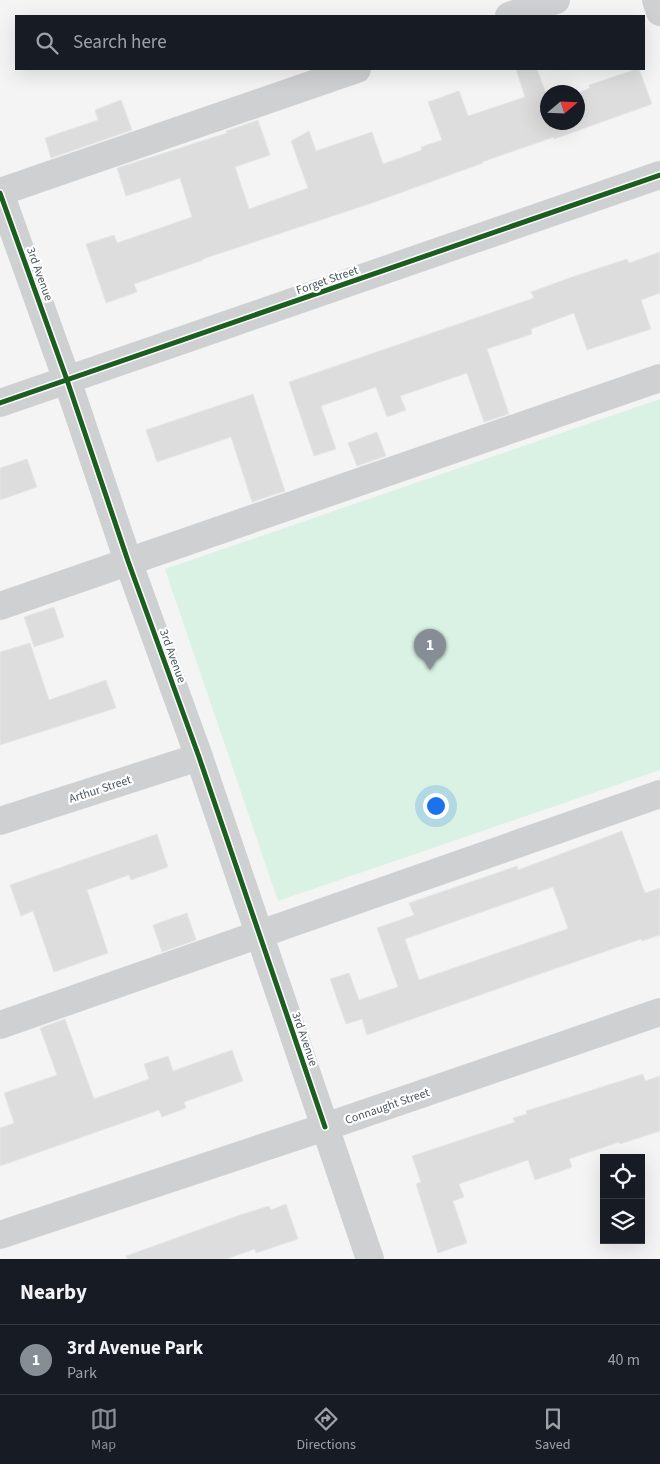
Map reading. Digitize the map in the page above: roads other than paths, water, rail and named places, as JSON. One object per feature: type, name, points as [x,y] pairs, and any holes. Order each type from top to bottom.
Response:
[{"type":"street","points":[[512,15],[556,0]]},
{"type":"street","points":[[656,0],[660,12]]},
{"type":"street","points":[[0,192],[354,70]]},
{"type":"street","name":"Forget Street","points":[[0,404],[660,175]]},
{"type":"street","name":"3rd Avenue","points":[[0,192],[67,380],[128,561],[199,757],[370,1259]]},
{"type":"street","points":[[0,606],[660,378]]},
{"type":"street","name":"Arthur Street","points":[[0,821],[199,757]]},
{"type":"street","points":[[0,1025],[660,794]]},
{"type":"street","name":"Connaught Street","points":[[0,1235],[325,1127],[660,1012]]},
{"type":"place","name":"3rd Avenue Park","points":[[430,670]]}]
